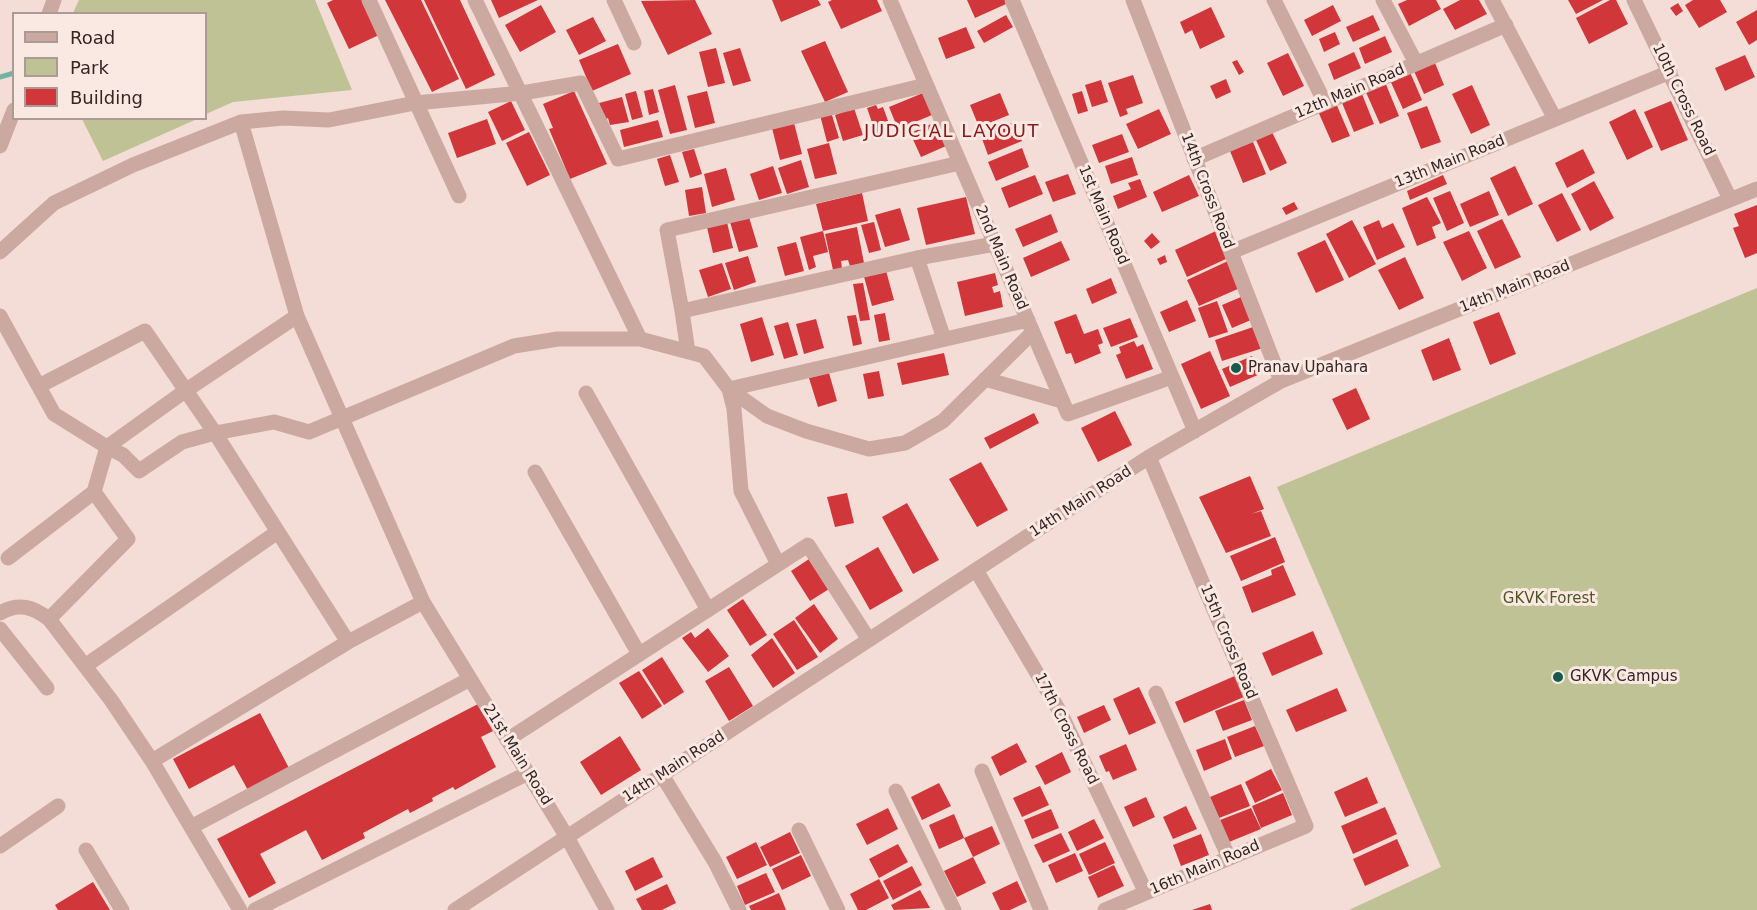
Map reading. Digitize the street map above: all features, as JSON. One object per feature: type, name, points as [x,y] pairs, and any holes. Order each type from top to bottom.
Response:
[{"type":"street","points":[[369,0],[459,196]]},
{"type":"street","points":[[476,0],[640,339]]},
{"type":"street","points":[[614,0],[634,43]]},
{"type":"street","name":"2nd Main Road","points":[[890,0],[1062,401]]},
{"type":"street","name":"1st Main Road","points":[[1012,0],[1195,431]]},
{"type":"street","name":"14th Cross Road","points":[[1133,0],[1281,381]]},
{"type":"street","points":[[1274,0],[1325,103]]},
{"type":"street","points":[[1383,0],[1416,63]]},
{"type":"street","points":[[1492,0],[1555,119]]},
{"type":"street","name":"10th Cross Road","points":[[1634,0],[1730,199]]},
{"type":"street","name":"12th Main Road","points":[[1194,159],[1506,25]]},
{"type":"street","name":"13th Main Road","points":[[1231,252],[1670,72]]},
{"type":"street","points":[[0,252],[54,203],[133,165],[241,122],[284,118],[329,120],[415,103],[522,93],[580,83],[618,159],[926,85]]},
{"type":"street","points":[[0,146],[12,115]]},
{"type":"street","name":"21st Main Road","points":[[241,122],[297,316],[423,602],[567,837],[607,910]]},
{"type":"street","points":[[688,352],[667,230],[960,163]]},
{"type":"street","name":"14th Main Road","points":[[455,910],[1149,457],[1281,381],[1757,189]]},
{"type":"street","points":[[682,311],[917,258],[995,244]]},
{"type":"street","points":[[917,258],[944,339]]},
{"type":"street","points":[[8,558],[94,492],[107,447],[184,391],[297,316]]},
{"type":"street","points":[[2,325],[54,414],[123,455],[138,471],[182,442],[274,422],[309,432],[514,346],[558,339],[640,339],[704,356],[729,389],[766,416],[806,431],[868,449],[905,443],[943,421],[985,379],[1030,326]]},
{"type":"street","points":[[729,389],[944,339],[1030,326]]},
{"type":"street","points":[[39,386],[145,331],[215,433],[348,642]]},
{"type":"street","points":[[985,379],[1062,401],[1068,414],[1172,377]]},
{"type":"street","points":[[729,389],[734,409],[741,491],[778,564]]},
{"type":"street","points":[[586,393],[708,610]]},
{"type":"street","name":"15th Cross Road","points":[[1149,457],[1306,826]]},
{"type":"street","points":[[535,472],[639,654]]},
{"type":"street","points":[[49,619],[128,539],[94,492]]},
{"type":"street","points":[[85,666],[276,532]]},
{"type":"street","points":[[507,740],[808,545],[869,640]]},
{"type":"street","name":"17th Cross Road","points":[[976,570],[1060,712],[1146,893]]},
{"type":"street","points":[[152,761],[348,642],[423,602]]},
{"type":"street","points":[[0,613],[11,606],[19,606],[36,609],[49,619],[152,761],[240,910]]},
{"type":"street","points":[[0,629],[47,688]]},
{"type":"street","points":[[191,827],[470,679]]},
{"type":"street","points":[[1156,693],[1229,858]]},
{"type":"street","points":[[982,771],[1041,910]]},
{"type":"street","points":[[255,910],[528,773]]},
{"type":"street","points":[[662,775],[715,862],[739,910]]},
{"type":"street","points":[[896,790],[954,910]]},
{"type":"street","points":[[0,846],[57,806]]},
{"type":"street","name":"16th Main Road","points":[[1105,910],[1306,826]]},
{"type":"street","points":[[799,830],[838,910]]},
{"type":"street","points":[[86,850],[122,910]]},
{"type":"green space","points":[[79,0],[315,0],[352,90],[233,102],[207,114],[207,12],[73,12]]},
{"type":"green space","points":[[82,120],[195,120],[103,161]]},
{"type":"green space","name":"GKVK Forest","points":[[1757,288],[1757,910],[1349,910],[1441,867],[1277,487]]},
{"type":"building","points":[[333,0],[363,0],[379,35],[349,49],[327,3]]},
{"type":"building","points":[[385,0],[421,0],[459,79],[432,92]]},
{"type":"building","points":[[424,0],[460,0],[495,75],[466,89]]},
{"type":"building","points":[[491,0],[538,0],[499,18]]},
{"type":"building","points":[[695,0],[712,34],[668,55],[641,1]]},
{"type":"building","points":[[772,0],[818,0],[821,5],[781,22]]},
{"type":"building","points":[[832,0],[877,0],[882,11],[841,29],[828,2]]},
{"type":"building","points":[[967,0],[1005,0],[1006,4],[975,18]]},
{"type":"building","points":[[1407,0],[1436,0],[1441,9],[1409,26],[1398,4]]},
{"type":"building","points":[[1460,0],[1479,0],[1487,14],[1455,30],[1443,9]]},
{"type":"building","points":[[1568,0],[1603,0],[1576,14]]},
{"type":"building","points":[[1610,0],[1616,0],[1628,24],[1589,44],[1576,18]]},
{"type":"building","points":[[1693,0],[1720,0],[1727,12],[1699,28],[1685,5]]},
{"type":"building","points":[[1678,3],[1683,11],[1676,16],[1670,8]]},
{"type":"building","points":[[541,5],[556,32],[520,52],[505,25]]},
{"type":"building","points":[[1333,5],[1341,21],[1312,36],[1304,20]]},
{"type":"building","points":[[1211,7],[1225,37],[1200,49],[1192,30],[1185,34],[1180,22]]},
{"type":"building","points":[[1757,10],[1757,40],[1749,45],[1736,22]]},
{"type":"building","points":[[1006,15],[1013,27],[984,43],[977,31]]},
{"type":"building","points":[[1373,15],[1380,30],[1353,42],[1346,27]]},
{"type":"building","points":[[593,17],[606,41],[579,55],[566,30]]},
{"type":"building","points":[[966,27],[975,48],[946,59],[938,38]]},
{"type":"building","points":[[1335,32],[1340,44],[1324,52],[1319,39]]},
{"type":"building","points":[[1385,36],[1392,52],[1365,64],[1359,48]]},
{"type":"building","points":[[825,41],[848,92],[825,102],[801,51]]},
{"type":"building","points":[[618,44],[631,74],[592,91],[579,60]]},
{"type":"building","points":[[716,48],[725,83],[708,87],[699,52]]},
{"type":"building","points":[[740,48],[751,81],[733,86],[723,53]]},
{"type":"building","points":[[1354,52],[1361,68],[1334,80],[1328,64]]},
{"type":"building","points":[[1288,53],[1304,86],[1283,96],[1267,63]]},
{"type":"building","points":[[1745,55],[1755,77],[1725,91],[1715,68]]},
{"type":"building","points":[[1237,60],[1244,72],[1239,75],[1232,62]]},
{"type":"building","points":[[1435,63],[1444,85],[1424,94],[1414,71]]},
{"type":"building","points":[[1409,70],[1422,100],[1403,109],[1389,78]]},
{"type":"building","points":[[1133,75],[1143,103],[1126,109],[1128,114],[1120,117],[1108,83]]},
{"type":"building","points":[[1226,79],[1231,92],[1216,99],[1210,86]]},
{"type":"building","points":[[1101,80],[1108,102],[1092,107],[1085,85]]},
{"type":"building","points":[[1385,82],[1399,116],[1380,124],[1365,90]]},
{"type":"building","points":[[675,85],[687,130],[670,134],[658,90]]},
{"type":"building","points":[[1472,85],[1490,125],[1471,134],[1452,94]]},
{"type":"building","points":[[653,89],[659,112],[649,115],[644,91]]},
{"type":"building","points":[[1360,89],[1374,124],[1354,132],[1340,98]]},
{"type":"building","points":[[574,91],[607,164],[570,179],[549,129],[553,128],[543,104]]},
{"type":"building","points":[[636,91],[643,117],[632,120],[625,94]]},
{"type":"building","points":[[707,91],[715,123],[695,128],[687,96]]},
{"type":"building","points":[[1082,91],[1088,111],[1078,114],[1072,94]]},
{"type":"building","points":[[923,93],[932,115],[898,129],[889,107]]},
{"type":"building","points":[[1000,93],[1009,115],[979,127],[970,105]]},
{"type":"building","points":[[622,97],[629,122],[610,125],[608,118],[604,120],[599,103]]},
{"type":"building","points":[[511,101],[525,130],[502,141],[488,112]]},
{"type":"building","points":[[1335,101],[1350,136],[1332,143],[1317,109]]},
{"type":"building","points":[[1671,101],[1688,140],[1661,151],[1644,112]]},
{"type":"building","points":[[876,105],[878,109],[883,107],[892,132],[877,137],[867,108]]},
{"type":"building","points":[[1427,106],[1441,142],[1421,149],[1407,113]]},
{"type":"building","points":[[854,108],[863,135],[843,141],[835,115]]},
{"type":"building","points":[[1159,109],[1171,134],[1138,149],[1126,124]]},
{"type":"building","points":[[1635,109],[1653,147],[1627,160],[1609,122]]},
{"type":"building","points":[[831,112],[839,138],[827,142],[820,115]]},
{"type":"building","points":[[487,119],[496,144],[457,158],[448,133]]},
{"type":"building","points":[[658,120],[663,137],[624,147],[620,130]]},
{"type":"building","points":[[936,122],[946,146],[921,157],[910,133]]},
{"type":"building","points":[[1014,122],[1022,141],[988,155],[981,136]]},
{"type":"building","points":[[794,123],[802,154],[780,160],[772,128]]},
{"type":"building","points":[[529,132],[550,175],[527,186],[506,143]]},
{"type":"building","points":[[1272,132],[1287,163],[1270,171],[1256,140]]},
{"type":"building","points":[[1122,134],[1129,152],[1099,163],[1092,145]]},
{"type":"building","points":[[1253,142],[1266,174],[1243,183],[1230,151]]},
{"type":"building","points":[[829,143],[837,174],[815,179],[807,149]]},
{"type":"building","points":[[1022,148],[1029,167],[996,181],[988,162]]},
{"type":"building","points":[[694,149],[702,174],[690,178],[682,152]]},
{"type":"building","points":[[1583,149],[1595,173],[1567,188],[1555,163]]},
{"type":"building","points":[[670,155],[679,182],[665,186],[657,159]]},
{"type":"building","points":[[1132,157],[1138,175],[1111,184],[1105,166]]},
{"type":"building","points":[[801,160],[809,187],[787,194],[778,168]]},
{"type":"building","points":[[773,166],[782,193],[759,200],[750,174]]},
{"type":"building","points":[[1515,166],[1533,204],[1508,216],[1490,178]]},
{"type":"building","points":[[726,168],[735,200],[712,207],[704,174]]},
{"type":"building","points":[[1068,174],[1076,194],[1053,202],[1045,182]]},
{"type":"building","points":[[1035,175],[1043,194],[1009,208],[1001,188]]},
{"type":"building","points":[[1189,175],[1199,196],[1162,212],[1153,192]]},
{"type":"building","points":[[1443,175],[1447,184],[1410,200],[1407,191]]},
{"type":"building","points":[[1140,179],[1147,197],[1118,209],[1113,196],[1131,189],[1128,183]]},
{"type":"building","points":[[1594,181],[1614,218],[1590,231],[1571,194]]},
{"type":"building","points":[[702,187],[706,213],[689,216],[685,190]]},
{"type":"building","points":[[1450,191],[1464,223],[1447,231],[1433,198]]},
{"type":"building","points":[[1489,191],[1499,215],[1470,227],[1460,204]]},
{"type":"building","points":[[862,193],[868,221],[823,231],[816,204]]},
{"type":"building","points":[[1562,193],[1581,230],[1557,242],[1538,205]]},
{"type":"building","points":[[966,197],[975,234],[926,245],[917,208]]},
{"type":"building","points":[[1427,197],[1441,223],[1432,227],[1436,238],[1417,246],[1402,208]]},
{"type":"building","points":[[1294,202],[1298,209],[1286,215],[1282,208]]},
{"type":"building","points":[[1757,205],[1757,253],[1745,258],[1733,228],[1739,226],[1734,214]]},
{"type":"building","points":[[900,208],[910,240],[885,247],[875,215]]},
{"type":"building","points":[[1051,214],[1058,232],[1023,247],[1015,229]]},
{"type":"building","points":[[749,217],[758,247],[739,252],[730,222]]},
{"type":"building","points":[[726,218],[733,248],[713,253],[706,223]]},
{"type":"building","points":[[1502,219],[1521,257],[1495,269],[1477,231]]},
{"type":"building","points":[[1352,220],[1376,264],[1349,278],[1326,234]]},
{"type":"building","points":[[1379,220],[1382,228],[1393,223],[1405,247],[1377,260],[1363,227]]},
{"type":"building","points":[[874,222],[881,250],[869,253],[861,225]]},
{"type":"building","points":[[857,227],[864,263],[850,266],[848,260],[841,261],[842,268],[833,270],[825,234]]},
{"type":"building","points":[[823,231],[828,252],[813,256],[816,267],[809,270],[800,237]]},
{"type":"building","points":[[1216,231],[1228,258],[1187,277],[1175,250]]},
{"type":"building","points":[[1469,231],[1487,268],[1462,281],[1443,242]]},
{"type":"building","points":[[1152,233],[1160,242],[1151,249],[1144,241]]},
{"type":"building","points":[[1325,240],[1344,280],[1316,293],[1297,253]]},
{"type":"building","points":[[1061,241],[1070,260],[1031,277],[1023,258]]},
{"type":"building","points":[[796,242],[804,271],[785,276],[777,247]]},
{"type":"building","points":[[1165,255],[1167,262],[1160,265],[1157,259]]},
{"type":"building","points":[[748,256],[756,282],[734,290],[725,263]]},
{"type":"building","points":[[1405,257],[1424,298],[1399,310],[1378,270]]},
{"type":"building","points":[[1228,261],[1240,288],[1199,306],[1187,280]]},
{"type":"building","points":[[722,263],[731,289],[708,297],[699,270]]},
{"type":"building","points":[[885,267],[894,300],[872,306],[863,273]]},
{"type":"building","points":[[995,273],[998,285],[992,287],[994,293],[1000,291],[1003,307],[965,316],[957,282]]},
{"type":"building","points":[[1111,278],[1117,293],[1092,304],[1086,289]]},
{"type":"building","points":[[863,283],[870,320],[860,321],[853,284]]},
{"type":"building","points":[[1241,297],[1251,320],[1232,328],[1222,305]]},
{"type":"building","points":[[1187,300],[1196,321],[1169,332],[1160,312]]},
{"type":"building","points":[[1217,301],[1228,332],[1209,338],[1198,308]]},
{"type":"building","points":[[1499,312],[1516,354],[1490,365],[1473,322]]},
{"type":"building","points":[[885,313],[890,340],[879,342],[874,315]]},
{"type":"building","points":[[1076,314],[1084,334],[1098,329],[1103,343],[1098,345],[1101,353],[1075,364],[1071,353],[1066,354],[1054,322]]},
{"type":"building","points":[[856,315],[862,344],[853,346],[847,316]]},
{"type":"building","points":[[762,317],[774,355],[751,362],[740,324]]},
{"type":"building","points":[[1130,318],[1138,337],[1111,347],[1103,328]]},
{"type":"building","points":[[816,319],[824,348],[804,354],[796,324]]},
{"type":"building","points":[[788,322],[798,355],[784,359],[774,326]]},
{"type":"building","points":[[1256,326],[1263,348],[1222,361],[1215,340]]},
{"type":"building","points":[[1449,338],[1461,370],[1433,381],[1421,350]]},
{"type":"building","points":[[1134,341],[1137,347],[1143,344],[1153,369],[1126,379],[1116,355],[1121,353],[1119,347]]},
{"type":"building","points":[[1210,351],[1230,396],[1201,409],[1181,364]]},
{"type":"building","points":[[944,353],[949,375],[902,385],[897,363]]},
{"type":"building","points":[[1252,356],[1260,374],[1230,387],[1222,369]]},
{"type":"building","points":[[879,371],[884,396],[868,399],[863,374]]},
{"type":"building","points":[[829,373],[837,401],[818,407],[809,378]]},
{"type":"building","points":[[1356,388],[1370,419],[1347,430],[1332,399]]},
{"type":"building","points":[[1115,411],[1132,445],[1098,462],[1081,428]]},
{"type":"building","points":[[1034,413],[1039,423],[990,449],[984,438]]},
{"type":"building","points":[[981,462],[1008,510],[977,527],[949,479]]},
{"type":"building","points":[[1250,476],[1264,509],[1251,514],[1261,511],[1271,536],[1226,553],[1199,497]]},
{"type":"building","points":[[847,493],[854,523],[835,527],[827,497]]},
{"type":"building","points":[[907,503],[939,560],[913,574],[882,517]]},
{"type":"building","points":[[1275,537],[1285,562],[1241,581],[1230,556]]},
{"type":"building","points":[[878,547],[903,591],[870,610],[845,566]]},
{"type":"building","points":[[809,559],[829,589],[810,601],[791,571]]},
{"type":"building","points":[[1283,565],[1296,595],[1252,613],[1242,587],[1272,575],[1271,570]]},
{"type":"building","points":[[743,599],[767,635],[750,646],[727,610]]},
{"type":"building","points":[[814,604],[838,639],[820,653],[795,618]]},
{"type":"building","points":[[794,620],[818,657],[797,670],[773,634]]},
{"type":"building","points":[[708,628],[729,656],[708,672],[682,638],[691,632],[695,638]]},
{"type":"building","points":[[1313,631],[1323,654],[1272,676],[1262,653]]},
{"type":"building","points":[[772,638],[795,673],[773,688],[751,655]]},
{"type":"building","points":[[662,657],[684,692],[664,705],[642,670]]},
{"type":"building","points":[[729,667],[753,706],[729,721],[705,681]]},
{"type":"building","points":[[639,671],[662,706],[642,719],[619,683]]},
{"type":"building","points":[[1237,675],[1246,696],[1184,723],[1175,702]]},
{"type":"building","points":[[1139,687],[1156,723],[1129,735],[1113,699]]},
{"type":"building","points":[[1337,688],[1347,711],[1296,732],[1286,710]]},
{"type":"building","points":[[1244,700],[1252,720],[1223,731],[1215,711]]},
{"type":"building","points":[[478,704],[493,731],[481,737],[496,767],[455,790],[453,787],[432,798],[433,801],[410,813],[408,809],[363,833],[365,838],[322,860],[306,830],[260,854],[276,883],[249,898],[217,839]]},
{"type":"building","points":[[1104,705],[1111,720],[1084,733],[1077,717]]},
{"type":"building","points":[[260,713],[290,770],[249,792],[234,765],[189,789],[173,759]]},
{"type":"building","points":[[1255,726],[1264,746],[1235,757],[1227,737]]},
{"type":"building","points":[[620,736],[641,770],[601,795],[580,762]]},
{"type":"building","points":[[1225,739],[1232,759],[1204,771],[1196,750]]},
{"type":"building","points":[[1017,743],[1027,762],[1000,776],[991,757]]},
{"type":"building","points":[[1126,744],[1137,770],[1113,780],[1109,771],[1106,772],[1099,756]]},
{"type":"building","points":[[1062,752],[1071,772],[1045,785],[1035,766]]},
{"type":"building","points":[[1271,769],[1282,790],[1255,803],[1245,782]]},
{"type":"building","points":[[1367,777],[1378,803],[1345,817],[1334,792]]},
{"type":"building","points":[[939,783],[951,806],[922,820],[911,797]]},
{"type":"building","points":[[1241,784],[1250,806],[1219,818],[1210,797]]},
{"type":"building","points":[[1040,786],[1049,805],[1022,817],[1013,798]]},
{"type":"building","points":[[1283,793],[1292,815],[1261,828],[1252,806]]},
{"type":"building","points":[[1146,797],[1155,817],[1133,827],[1124,807]]},
{"type":"building","points":[[1186,806],[1197,829],[1173,839],[1163,817]]},
{"type":"building","points":[[1385,807],[1397,834],[1353,854],[1341,826]]},
{"type":"building","points":[[888,808],[898,829],[867,845],[856,824]]},
{"type":"building","points":[[1251,808],[1261,829],[1229,842],[1220,820]]},
{"type":"building","points":[[1051,809],[1059,828],[1032,839],[1024,820]]},
{"type":"building","points":[[954,814],[964,838],[939,849],[929,825]]},
{"type":"building","points":[[1094,819],[1104,838],[1077,851],[1068,832]]},
{"type":"building","points":[[992,826],[1000,844],[973,857],[964,838]]},
{"type":"building","points":[[790,832],[800,853],[770,867],[760,847]]},
{"type":"building","points":[[1061,833],[1070,851],[1043,863],[1034,845]]},
{"type":"building","points":[[1201,834],[1209,855],[1181,866],[1173,845]]},
{"type":"building","points":[[1397,839],[1409,866],[1365,886],[1353,859]]},
{"type":"building","points":[[756,842],[767,865],[737,879],[726,857]]},
{"type":"building","points":[[1105,842],[1115,863],[1089,875],[1079,854]]},
{"type":"building","points":[[898,844],[908,862],[879,878],[869,859]]},
{"type":"building","points":[[1075,853],[1083,871],[1056,883],[1048,865]]},
{"type":"building","points":[[801,855],[811,876],[782,890],[772,869]]},
{"type":"building","points":[[653,857],[663,877],[635,891],[625,871]]},
{"type":"building","points":[[973,857],[986,883],[957,897],[944,871]]},
{"type":"building","points":[[1114,865],[1124,886],[1098,898],[1088,877]]},
{"type":"building","points":[[912,866],[922,885],[893,900],[883,881]]},
{"type":"building","points":[[766,873],[775,892],[745,905],[737,886]]},
{"type":"building","points":[[879,879],[889,898],[866,910],[858,910],[850,894]]},
{"type":"building","points":[[1017,881],[1027,902],[1010,910],[1000,910],[992,893]]},
{"type":"building","points":[[93,882],[110,910],[58,910],[55,905]]},
{"type":"building","points":[[667,884],[676,903],[662,910],[642,910],[636,899]]},
{"type":"building","points":[[920,890],[930,908],[894,910],[891,905]]},
{"type":"building","points":[[779,893],[786,910],[751,910],[749,906]]},
{"type":"building","points":[[1210,904],[1212,910],[1192,910]]},
{"type":"waterway","points":[[0,77],[12,74]]},
{"type":"place","name":"Pranav Upahara","points":[[1236,368]]},
{"type":"place","name":"GKVK Campus","points":[[1558,677]]},
{"type":"district","name":"JUDICIAL LAYOUT","points":[[952,132]]}]
